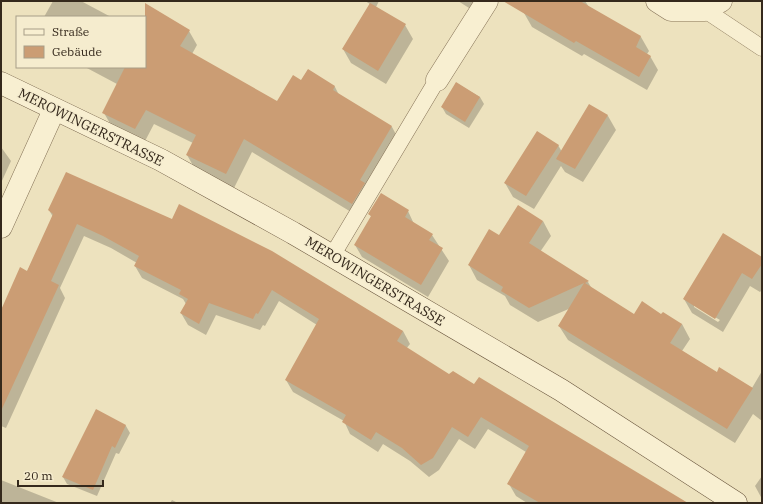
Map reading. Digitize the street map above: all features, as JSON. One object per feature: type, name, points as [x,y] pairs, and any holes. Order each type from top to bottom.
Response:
[{"type":"street","points":[[437,80],[487,1]]},
{"type":"street","points":[[657,1],[671,10],[713,6]]},
{"type":"street","name":"MEROWINGERSTRASSE","points":[[1,84],[161,160],[332,256],[561,390],[736,503]]},
{"type":"street","points":[[1,227],[54,110]]},
{"type":"lane","points":[[713,6],[762,48]]},
{"type":"lane","points":[[332,256],[437,80]]},
{"type":"building","points":[[503,1],[580,1],[641,36],[636,47],[651,56],[639,77],[576,41],[574,43]]},
{"type":"building","points":[[145,3],[190,30],[180,46],[277,101],[293,75],[301,80],[308,69],[335,86],[333,90],[392,126],[360,180],[365,183],[352,204],[244,139],[226,174],[186,155],[196,135],[146,110],[135,129],[102,113],[124,68],[146,68]]},
{"type":"building","points":[[370,3],[406,24],[378,71],[342,49]]},
{"type":"building","points":[[456,82],[480,97],[465,122],[441,107]]},
{"type":"building","points":[[589,104],[608,115],[575,169],[556,159]]},
{"type":"building","points":[[537,131],[559,145],[526,196],[504,183]]},
{"type":"building","points":[[66,172],[172,219],[179,204],[272,251],[403,331],[397,341],[449,374],[453,371],[474,384],[479,377],[688,503],[540,503],[507,484],[529,446],[481,417],[468,437],[452,427],[433,458],[421,465],[402,448],[376,432],[371,440],[342,422],[346,415],[285,380],[319,319],[272,290],[258,314],[256,313],[253,319],[209,303],[199,324],[180,313],[188,299],[179,294],[181,290],[134,266],[139,256],[103,236],[77,224],[51,281],[59,285],[1,411],[1,310],[20,267],[27,271],[53,214],[48,210]]},
{"type":"building","points":[[381,193],[409,210],[405,217],[433,234],[429,240],[443,248],[421,285],[354,245],[371,216],[368,214]]},
{"type":"building","points":[[518,205],[543,221],[529,243],[589,281],[585,283],[634,314],[642,301],[661,314],[663,312],[682,324],[670,343],[717,372],[719,367],[753,388],[727,429],[558,326],[584,283],[529,308],[501,291],[503,287],[468,265],[489,229],[499,235]]},
{"type":"building","points":[[723,233],[762,257],[762,264],[752,279],[742,273],[715,319],[683,299]]},
{"type":"building","points":[[96,409],[126,425],[115,448],[112,446],[93,490],[62,477]]}]
